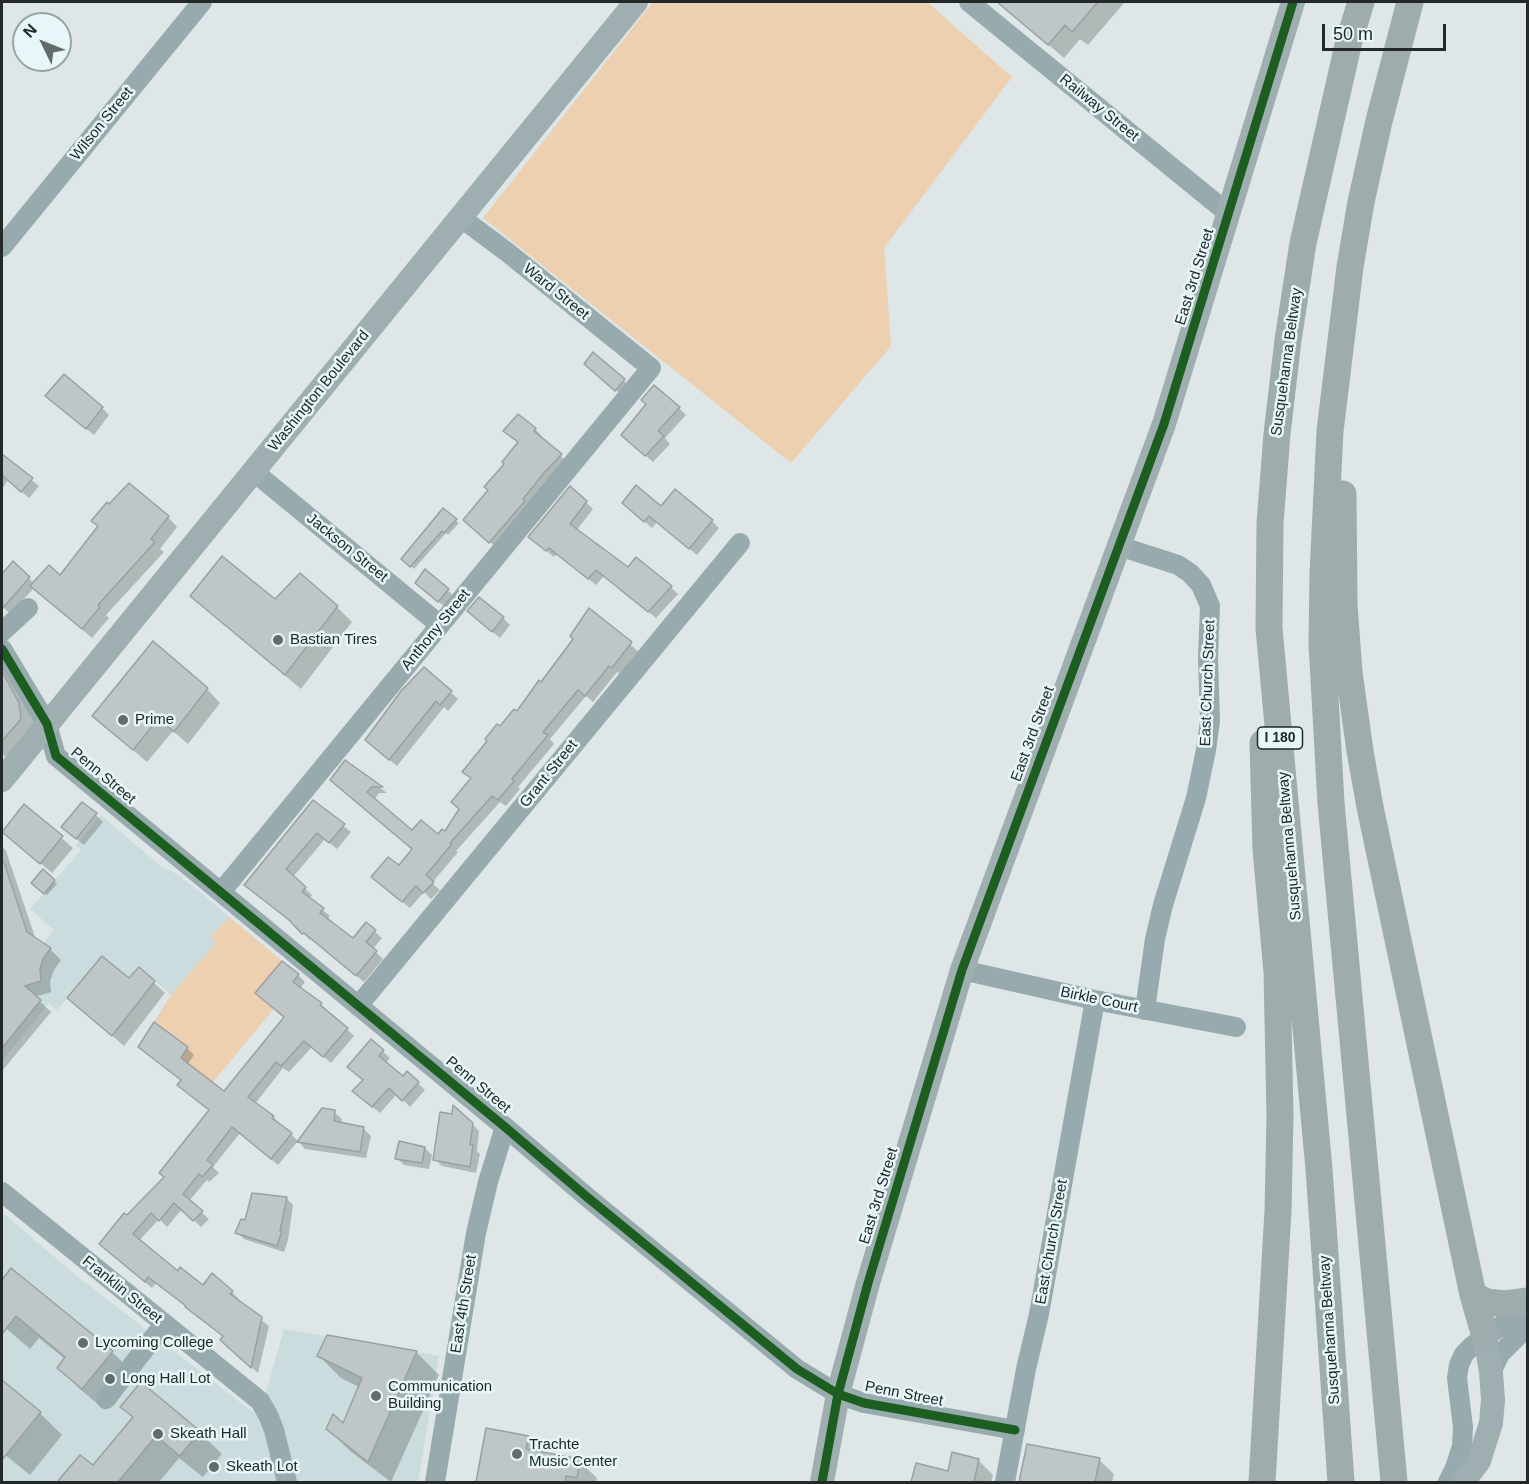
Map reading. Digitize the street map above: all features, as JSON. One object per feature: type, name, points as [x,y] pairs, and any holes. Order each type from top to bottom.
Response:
[{"type":"highway","name":"Susquehanna Beltway","points":[[1341,1482],[1319,1169],[1269,628],[1270,523],[1276,434],[1303,243],[1349,41],[1361,2]]},
{"type":"highway","points":[[1394,1482],[1339,895],[1322,644],[1330,431],[1350,267],[1378,121],[1410,2]]},
{"type":"highway","points":[[1361,202],[1343,498],[1344,605],[1349,672],[1370,807],[1473,1295],[1485,1336]]},
{"type":"highway","points":[[1262,1482],[1278,1211],[1280,1116],[1277,972],[1266,849],[1263,727],[1269,628]]},
{"type":"highway","points":[[1473,1295],[1487,1302],[1505,1304],[1527,1302]]},
{"type":"main road","name":"Washington Boulevard","points":[[2,780],[636,2]]},
{"type":"main road","name":"East 3rd Street","points":[[822,1482],[838,1394],[868,1283],[962,970],[1164,424],[1293,2]]},
{"type":"main road","points":[[1463,1482],[1473,1472],[1486,1444],[1491,1424],[1493,1400],[1485,1336]]},
{"type":"street","name":"Wilson Street","points":[[2,247],[202,2]]},
{"type":"street","name":"Railway Street","points":[[969,2],[1229,214]]},
{"type":"street","name":"Ward Street","points":[[460,217],[651,368]]},
{"type":"street","name":"Anthony Street","points":[[221,892],[651,368]]},
{"type":"street","name":"Jackson Street","points":[[253,471],[440,625]]},
{"type":"street","name":"Grant Street","points":[[358,1006],[740,543]]},
{"type":"street","name":"East Church Street","points":[[1119,546],[1178,565],[1190,573],[1201,585],[1208,600],[1211,623],[1208,658],[1210,721],[1206,750],[1196,798],[1163,905],[1155,939],[1145,1010]]},
{"type":"street","points":[[2,632],[28,608]]},
{"type":"street","name":"Penn Street","points":[[2,649],[47,724],[56,756],[505,1127],[586,1197],[797,1369],[838,1394],[864,1403],[1015,1430]]},
{"type":"street","name":"Birkle Court","points":[[962,970],[1095,1000],[1236,1028]]},
{"type":"street","name":"East Church Street","points":[[1005,1482],[1039,1314],[1095,1000]]},
{"type":"street","name":"East 4th Street","points":[[435,1482],[476,1233],[488,1182],[505,1127]]},
{"type":"street","name":"Franklin Street","points":[[2,1192],[260,1401],[274,1430],[288,1482]]},
{"type":"street","points":[[1448,1482],[1462,1446],[1463,1427],[1457,1378],[1459,1365],[1464,1354],[1485,1336],[1511,1319],[1527,1302]]},
{"type":"street","points":[[106,1399],[164,1324]]},
{"type":"street","points":[[1491,1372],[1500,1354],[1527,1326]]},
{"type":"shaded area","points":[[653,2],[927,2],[1012,77],[884,248],[891,346],[791,463],[483,218]]},
{"type":"shaded area","points":[[101,815],[163,868],[172,871],[195,888],[282,961],[255,993],[274,1009],[188,1047],[154,1022],[171,995],[139,967],[129,978],[102,956],[57,1010],[49,1003],[2,1061],[2,974],[43,943],[54,930],[30,909],[81,850],[76,845]]},
{"type":"shaded area","points":[[229,917],[282,961],[255,993],[274,1009],[213,1082],[181,1059],[188,1047],[154,1022],[171,995],[216,943],[210,938]]},
{"type":"shaded area","name":"Lycoming College","points":[[2,1212],[72,1272],[259,1417],[284,1329],[439,1356],[418,1482],[2,1482]]},
{"type":"building","points":[[997,2],[1098,2],[1072,32],[1065,25],[1048,45]]},
{"type":"building","points":[[593,352],[625,379],[615,391],[584,364]]},
{"type":"building","points":[[64,374],[103,407],[86,429],[45,396]]},
{"type":"building","points":[[654,385],[680,407],[658,431],[664,436],[645,456],[621,435],[646,404],[641,400]]},
{"type":"building","points":[[518,414],[536,428],[534,431],[562,454],[544,473],[523,499],[525,501],[489,543],[463,520],[488,490],[484,487],[504,464],[502,462],[518,442],[503,431]]},
{"type":"building","points":[[2,454],[33,478],[21,492],[2,475]]},
{"type":"building","points":[[129,483],[169,516],[151,539],[155,542],[98,605],[100,607],[82,629],[30,586],[49,565],[60,575],[98,526],[91,521],[107,502],[109,504]]},
{"type":"building","points":[[636,485],[661,506],[675,489],[713,520],[689,549],[649,516],[644,522],[622,503]]},
{"type":"building","points":[[570,486],[587,501],[570,524],[628,567],[636,557],[672,586],[648,612],[596,570],[588,579],[549,548],[546,551],[528,537]]},
{"type":"building","points":[[443,508],[457,519],[444,533],[442,531],[410,567],[401,559]]},
{"type":"building","name":"Bastian Tires","points":[[222,556],[275,599],[300,573],[338,606],[285,675],[190,596]]},
{"type":"building","points":[[13,561],[30,577],[2,609],[2,574]]},
{"type":"building","points":[[425,569],[449,589],[438,602],[415,583]]},
{"type":"building","points":[[479,597],[504,617],[492,632],[467,611]]},
{"type":"building","points":[[589,608],[632,642],[612,668],[609,666],[585,696],[578,690],[543,732],[548,735],[512,779],[514,781],[498,800],[492,796],[450,843],[452,844],[426,875],[434,882],[423,893],[416,886],[402,902],[371,877],[388,857],[399,865],[412,849],[330,780],[345,760],[383,787],[372,787],[367,792],[412,830],[421,820],[438,834],[442,829],[445,831],[459,809],[451,802],[471,778],[462,772],[487,741],[485,739],[497,724],[500,726],[514,709],[517,711],[539,680],[541,682],[573,639],[570,636]]},
{"type":"building","points":[[153,641],[208,688],[174,732],[159,718],[133,750],[92,716]]},
{"type":"building","points":[[424,667],[452,691],[440,705],[436,701],[389,760],[365,740],[401,691]]},
{"type":"building","points":[[2,671],[19,703],[21,719],[2,741]]},
{"type":"building","points":[[313,800],[345,824],[329,843],[317,833],[286,869],[306,887],[302,892],[324,908],[320,913],[353,938],[366,922],[376,930],[366,942],[377,951],[356,976],[244,885]]},
{"type":"building","points":[[82,802],[97,813],[76,839],[61,827]]},
{"type":"building","points":[[24,804],[63,836],[40,864],[2,832]]},
{"type":"building","points":[[2,862],[4,862],[27,932],[51,948],[43,959],[40,969],[41,981],[25,986],[41,1000],[2,1048]]},
{"type":"building","points":[[43,869],[55,880],[44,894],[31,883]]},
{"type":"building","points":[[102,956],[129,978],[139,967],[155,981],[112,1036],[67,998]]},
{"type":"building","points":[[282,961],[299,974],[293,982],[322,1003],[320,1005],[348,1028],[323,1057],[304,1041],[281,1066],[276,1062],[248,1097],[292,1133],[271,1159],[232,1127],[207,1160],[213,1165],[202,1177],[199,1174],[183,1194],[203,1211],[193,1221],[174,1203],[159,1221],[151,1213],[133,1234],[178,1271],[180,1267],[203,1285],[212,1273],[233,1291],[230,1294],[262,1317],[251,1368],[220,1340],[223,1336],[148,1277],[145,1282],[99,1244],[124,1213],[127,1215],[164,1177],[159,1173],[209,1110],[177,1085],[181,1080],[138,1047],[154,1022],[188,1047],[181,1058],[224,1091],[284,1017],[255,993]]},
{"type":"building","points":[[371,1039],[384,1050],[379,1056],[403,1076],[407,1071],[419,1082],[402,1101],[389,1088],[372,1107],[352,1091],[363,1080],[347,1067]]},
{"type":"building","points":[[453,1105],[473,1123],[470,1167],[433,1160],[440,1112],[452,1114]]},
{"type":"building","points":[[322,1108],[335,1110],[334,1121],[364,1127],[360,1152],[297,1142]]},
{"type":"building","points":[[399,1141],[425,1147],[422,1163],[395,1159]]},
{"type":"building","points":[[252,1193],[287,1197],[280,1231],[282,1231],[277,1246],[235,1233],[241,1219],[245,1220]]},
{"type":"building","points":[[11,1268],[113,1351],[82,1389],[57,1368],[65,1357],[16,1316],[2,1334],[2,1280]]},
{"type":"building","name":"Communication Building","points":[[327,1335],[417,1351],[368,1462],[326,1429],[333,1414],[343,1423],[362,1378],[317,1356]]},
{"type":"building","points":[[2,1380],[41,1412],[2,1460]]},
{"type":"building","name":"Skeath Hall","points":[[141,1382],[200,1431],[180,1456],[156,1436],[118,1482],[57,1482],[80,1455],[93,1465],[133,1417],[120,1407]]},
{"type":"building","name":"Trachte Music Center","points":[[486,1428],[529,1436],[526,1449],[580,1459],[577,1478],[566,1476],[565,1482],[476,1482]]},
{"type":"building","points":[[1027,1444],[1100,1458],[1095,1482],[1019,1482]]},
{"type":"building","points":[[952,1452],[979,1459],[974,1482],[911,1482],[916,1463],[948,1471]]},
{"type":"cycle path","points":[[822,1482],[838,1394],[868,1283],[962,970],[1164,424],[1293,2]]},
{"type":"cycle path","points":[[2,649],[47,724],[56,756],[797,1369],[838,1394],[864,1403],[1015,1430]]},
{"type":"place","name":"Bastian Tires","points":[[278,640]]},
{"type":"place","name":"Prime","points":[[123,720]]},
{"type":"place","name":"Lycoming College","points":[[83,1343]]},
{"type":"place","name":"Long Hall Lot","points":[[110,1379]]},
{"type":"place","name":"Communication Building","points":[[376,1396]]},
{"type":"place","name":"Skeath Hall","points":[[158,1434]]},
{"type":"place","name":"Trachte Music Center","points":[[517,1454]]},
{"type":"place","name":"Skeath Lot","points":[[214,1467]]}]
